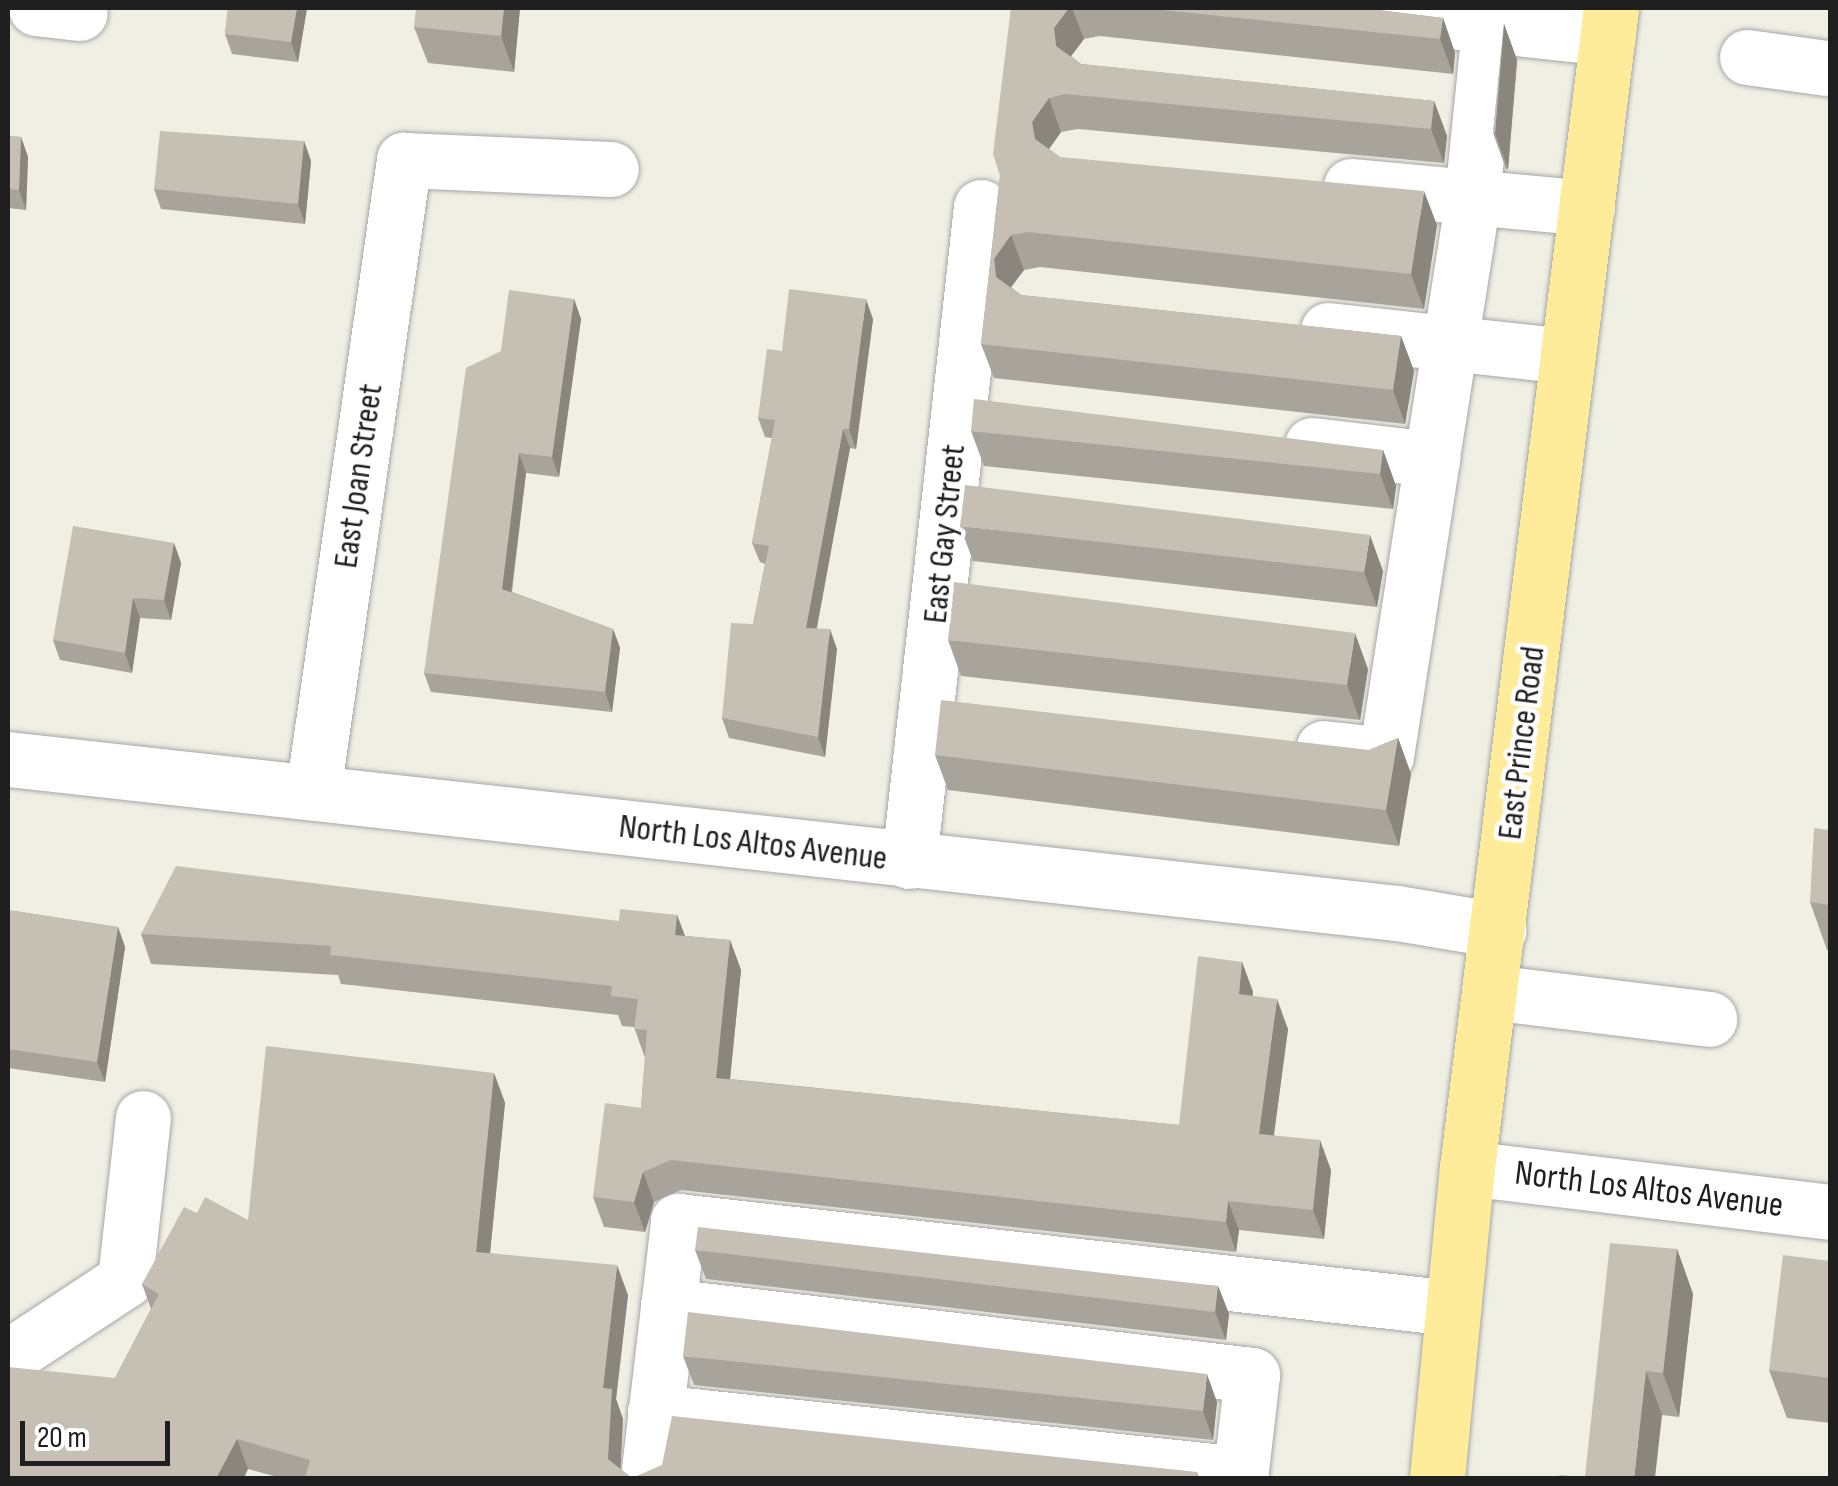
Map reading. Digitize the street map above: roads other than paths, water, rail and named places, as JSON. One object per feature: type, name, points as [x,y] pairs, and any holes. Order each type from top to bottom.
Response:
[{"type":"main road","name":"East Prince Road","points":[[1436,1478],[1467,1168],[1609,23]]},
{"type":"street","points":[[1331,8],[1609,23]]},
{"type":"street","points":[[1271,742],[1386,755],[1472,197],[1490,16]]},
{"type":"street","points":[[1746,57],[1826,68]]},
{"type":"street","points":[[1423,102],[1481,108]]},
{"type":"street","name":"East Joan Street","points":[[313,792],[404,160],[611,169]]},
{"type":"street","points":[[1294,180],[1587,208]]},
{"type":"street","name":"East Gay Street","points":[[908,860],[980,206]]},
{"type":"street","points":[[1273,324],[1568,356]]},
{"type":"street","points":[[1256,438],[1432,463]]},
{"type":"street","points":[[1361,538],[1419,544]]},
{"type":"street","points":[[1346,635],[1404,642]]},
{"type":"street","name":"North Los Altos Avenue","points":[[8,759],[1499,930]]},
{"type":"street","points":[[1490,992],[1709,1019]]},
{"type":"street","points":[[26,1346],[125,1280],[143,1118]]},
{"type":"street","name":"North Los Altos Avenue","points":[[1467,1168],[1830,1212]]},
{"type":"street","points":[[648,1478],[678,1221],[1453,1308]]},
{"type":"street","points":[[655,1412],[1240,1476],[1252,1375],[668,1306]]}]
